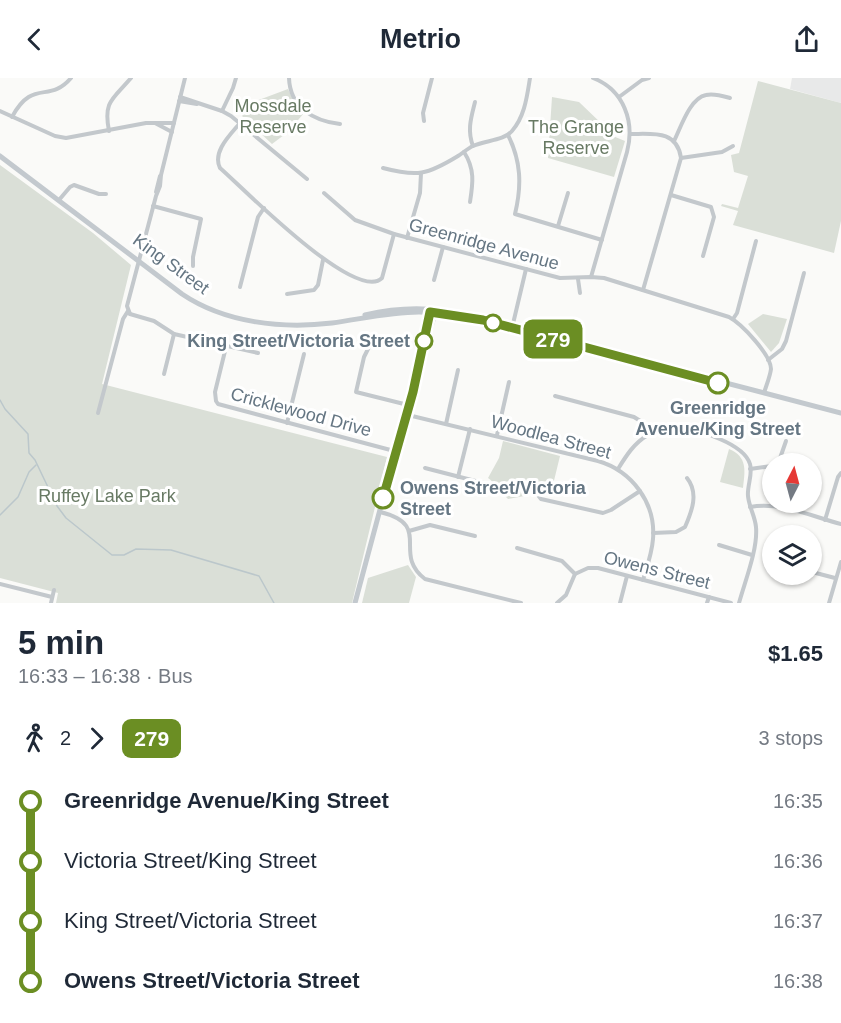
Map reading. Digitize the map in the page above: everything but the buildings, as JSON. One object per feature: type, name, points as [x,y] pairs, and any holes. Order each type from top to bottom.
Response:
[{"type":"main road","name":"King Street","points":[[0,156],[191,300],[226,316],[298,325],[434,311],[483,320]]},
{"type":"main road","name":"King Street","points":[[352,320],[403,308],[483,320],[841,413]]},
{"type":"main road","points":[[355,603],[408,415],[434,311]]},
{"type":"main road","points":[[416,381],[426,331],[434,311]]},
{"type":"main road","points":[[420,312],[426,331]]},
{"type":"main road","points":[[432,323],[444,318],[470,319]]},
{"type":"street","points":[[12,117],[27,96],[56,90],[71,78]]},
{"type":"street","points":[[109,131],[106,114],[108,104],[131,78]]},
{"type":"street","points":[[98,413],[122,325],[129,313],[127,306],[160,186],[185,78]]},
{"type":"street","points":[[222,111],[236,78]]},
{"type":"street","points":[[290,78],[293,95],[303,109],[320,120],[340,124]]},
{"type":"street","points":[[424,121],[423,113],[432,78]]},
{"type":"street","points":[[383,168],[403,173],[421,173],[438,167],[473,146],[508,135],[518,123],[524,109],[530,78]]},
{"type":"street","points":[[591,277],[631,134],[629,117],[619,97],[606,85],[593,78]]},
{"type":"street","points":[[619,97],[642,80],[649,78]]},
{"type":"street","points":[[674,141],[696,100],[704,95],[713,94],[730,98]]},
{"type":"street","points":[[180,99],[222,111],[240,123],[307,179]]},
{"type":"street","points":[[473,146],[469,127],[475,102]]},
{"type":"street","points":[[0,111],[60,138],[74,138],[146,123],[174,123]]},
{"type":"street","points":[[155,123],[172,132]]},
{"type":"street","points":[[240,123],[222,147],[217,162],[220,168],[323,260],[353,277],[378,282],[382,278],[394,234]]},
{"type":"street","points":[[631,134],[664,136],[674,141],[680,150],[681,158],[643,290]]},
{"type":"street","points":[[508,135],[515,150],[520,175],[515,214],[602,240]]},
{"type":"street","points":[[681,158],[722,152],[733,146]]},
{"type":"street","points":[[464,152],[472,168],[473,186],[470,202]]},
{"type":"street","points":[[407,238],[420,193],[421,173]]},
{"type":"street","points":[[59,200],[69,188],[75,185],[99,194],[106,194]]},
{"type":"street","name":"Greenridge Avenue","points":[[324,193],[356,220],[407,238],[560,278],[591,277],[724,314],[734,319],[764,351],[768,360]]},
{"type":"street","points":[[558,226],[568,193]]},
{"type":"street","points":[[671,195],[706,205],[714,212],[703,256]]},
{"type":"street","points":[[153,206],[203,218],[193,257],[193,266]]},
{"type":"street","points":[[240,287],[258,217],[264,208]]},
{"type":"street","points":[[734,319],[756,241]]},
{"type":"street","points":[[434,280],[443,247]]},
{"type":"street","points":[[286,294],[314,290],[318,285],[323,260]]},
{"type":"street","points":[[510,328],[526,269]]},
{"type":"street","points":[[764,393],[771,367],[768,360],[782,349],[786,341],[804,273]]},
{"type":"street","points":[[578,279],[580,293]]},
{"type":"street","points":[[129,313],[154,321],[174,334],[258,353]]},
{"type":"street","points":[[164,374],[174,334]]},
{"type":"street","name":"Cricklewood Drive","points":[[226,347],[215,392],[216,401],[221,405],[397,452]]},
{"type":"street","points":[[369,347],[364,357],[356,392],[410,405]]},
{"type":"street","points":[[287,423],[304,354]]},
{"type":"street","points":[[446,424],[458,370]]},
{"type":"street","points":[[497,435],[509,382]]},
{"type":"street","points":[[555,396],[637,418],[642,422],[648,435]]},
{"type":"street","name":"Woodlea Street","points":[[408,415],[497,435],[598,461],[618,469],[640,490],[650,512],[653,533],[643,580]]},
{"type":"street","points":[[458,477],[470,429]]},
{"type":"street","points":[[618,469],[632,448],[648,435],[664,429],[681,429],[711,436],[742,451],[750,463],[748,496],[756,525],[756,539],[739,603]]},
{"type":"street","points":[[782,453],[786,441]]},
{"type":"street","points":[[750,469],[762,467]]},
{"type":"street","points":[[425,468],[488,484]]},
{"type":"street","points":[[825,520],[841,473]]},
{"type":"street","points":[[653,533],[676,532],[685,527],[694,495],[692,485],[687,478]]},
{"type":"street","points":[[537,494],[541,499],[603,513],[640,490]]},
{"type":"street","points":[[750,507],[774,506],[841,524]]},
{"type":"street","points":[[379,512],[396,516],[404,523],[411,538],[409,554],[411,562],[416,572],[425,579],[521,603]]},
{"type":"street","points":[[409,531],[430,525],[475,536]]},
{"type":"street","points":[[719,545],[752,555]]},
{"type":"street","points":[[518,548],[562,561],[575,574]]},
{"type":"street","points":[[829,603],[841,562]]},
{"type":"street","name":"Owens Street","points":[[557,603],[566,595],[575,574],[588,568],[598,568],[731,603]]},
{"type":"street","points":[[822,575],[835,578]]},
{"type":"street","points":[[620,603],[627,576]]},
{"type":"street","points":[[0,584],[52,597]]},
{"type":"street","points":[[51,603],[54,590]]},
{"type":"street","points":[[707,603],[709,597]]},
{"type":"shaded area","points":[[792,78],[841,78],[841,103],[790,89]]},
{"type":"green space","points":[[758,81],[841,103],[841,221],[834,253],[733,225],[738,211],[721,206],[722,204],[738,208],[748,176],[734,172],[731,155],[739,153]]},
{"type":"green space","name":"Mossdale Reserve","points":[[288,89],[295,103],[304,113],[288,132],[272,144],[242,116],[256,101]]},
{"type":"green space","name":"The Grange Reserve","points":[[552,97],[579,102],[603,125],[603,132],[625,141],[614,177],[548,158]]},
{"type":"green space","name":"Ruffey Lake Park","points":[[0,165],[93,233],[131,265],[102,384],[387,457],[352,603],[56,603],[58,593],[0,578]]},
{"type":"green space","points":[[763,314],[787,319],[779,343],[771,352],[748,324]]},
{"type":"green space","points":[[503,441],[560,456],[550,497],[537,488],[532,490],[530,495],[508,499],[488,478],[499,458]]},
{"type":"green space","points":[[729,449],[739,456],[744,465],[743,488],[720,482]]},
{"type":"green space","points":[[408,565],[416,577],[409,603],[362,603],[368,578]]},
{"type":"waterway","points":[[0,400],[5,409],[28,434],[29,453],[35,460],[57,506],[66,518],[112,555],[124,555],[136,549],[171,550],[259,576],[274,603]]},
{"type":"waterway","points":[[0,515],[18,497],[29,472],[36,465]]},
{"type":"bus line","name":"279","points":[[383,498],[413,392],[430,312],[483,320],[718,383]]},
{"type":"place","name":"King Street/Victoria Street","points":[[424,341]]},
{"type":"place","name":"Greenridge Avenue/King Street","points":[[718,383]]},
{"type":"place","name":"Owens Street/Victoria Street","points":[[383,498]]}]
